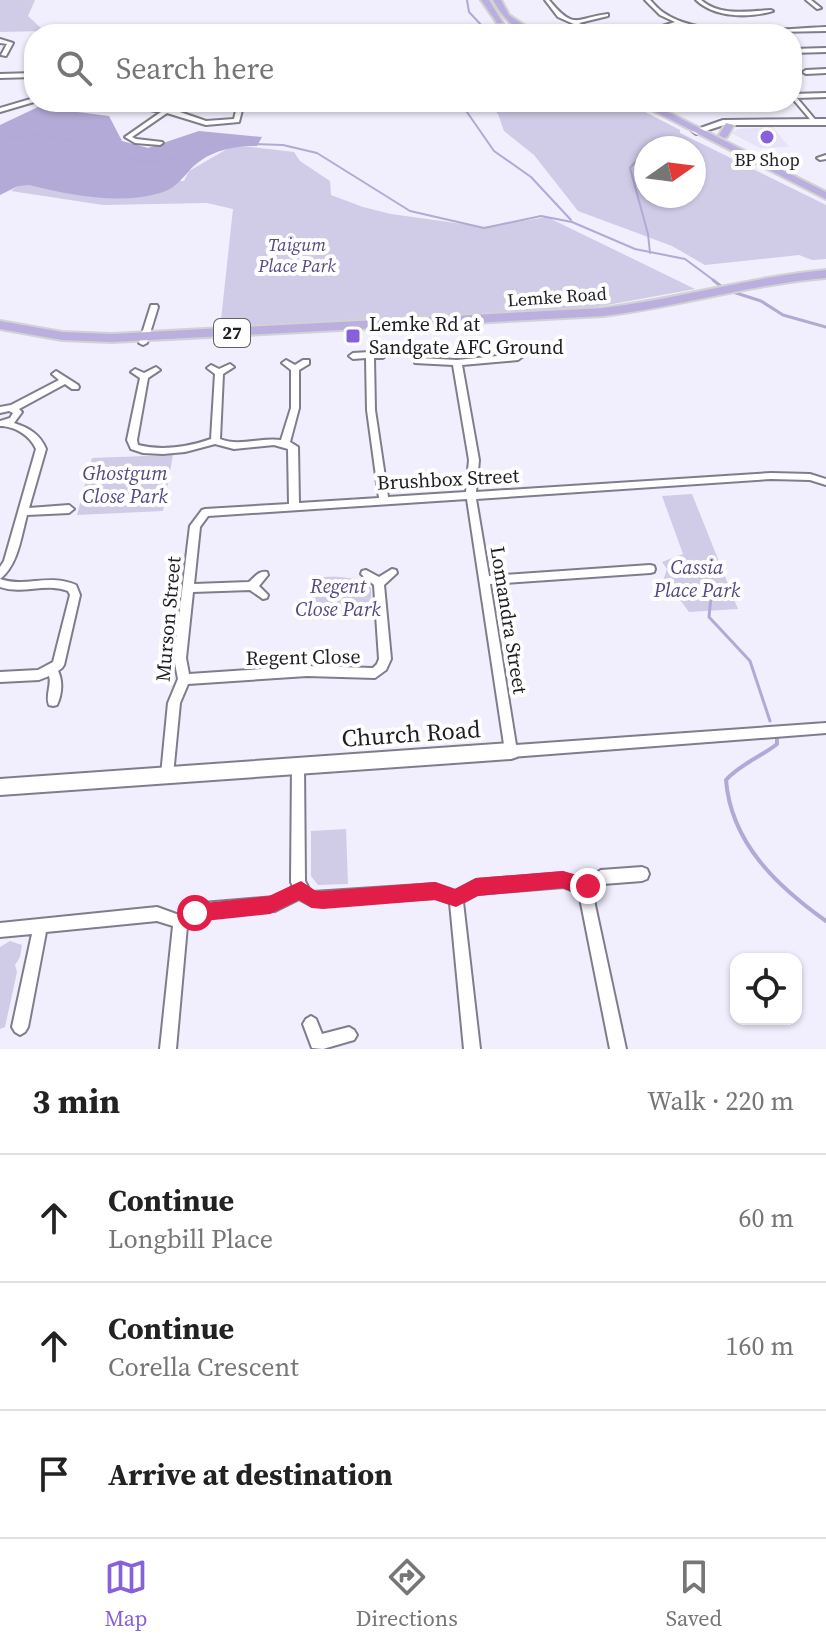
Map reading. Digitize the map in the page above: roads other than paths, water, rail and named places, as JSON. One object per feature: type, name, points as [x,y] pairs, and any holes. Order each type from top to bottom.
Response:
[{"type":"main road","points":[[485,0],[496,17],[505,24]]},
{"type":"main road","points":[[497,0],[509,18],[518,24]]},
{"type":"main road","points":[[664,112],[704,130],[731,128],[826,186]]},
{"type":"main road","points":[[675,112],[826,196]]},
{"type":"main road","name":"Lemke Road","points":[[0,334],[58,343],[589,320],[651,312],[775,283],[826,277]]},
{"type":"main road","name":"Lemke Road","points":[[0,325],[62,336],[143,340]]},
{"type":"street","points":[[547,0],[555,12],[573,23],[606,15]]},
{"type":"street","points":[[647,0],[661,14],[691,24]]},
{"type":"street","points":[[698,0],[707,8],[723,12],[771,11]]},
{"type":"street","points":[[808,0],[819,8]]},
{"type":"street","points":[[673,24],[680,22]]},
{"type":"street","points":[[802,30],[826,29]]},
{"type":"street","points":[[0,41],[10,42],[4,55]]},
{"type":"street","points":[[802,51],[826,50]]},
{"type":"street","points":[[806,72],[826,71]]},
{"type":"street","points":[[0,76],[24,75]]},
{"type":"street","points":[[802,96],[826,95]]},
{"type":"street","points":[[0,101],[4,109],[24,103]]},
{"type":"street","points":[[802,108],[815,123]]},
{"type":"street","points":[[160,143],[133,141],[128,137],[165,112]]},
{"type":"street","points":[[173,112],[204,123],[234,122],[240,112]]},
{"type":"street","points":[[704,130],[826,122]]},
{"type":"street","points":[[143,340],[154,307]]},
{"type":"street","points":[[370,355],[371,410],[384,500]]},
{"type":"street","points":[[353,356],[383,355]]},
{"type":"street","points":[[418,361],[457,363],[518,357]]},
{"type":"street","points":[[295,369],[306,362]]},
{"type":"street","points":[[286,363],[295,369]]},
{"type":"street","name":"Lomandra Street","points":[[457,363],[474,460],[471,496],[511,751]]},
{"type":"street","points":[[215,441],[215,370],[230,367]]},
{"type":"street","points":[[285,443],[295,408],[295,369]]},
{"type":"street","points":[[156,370],[139,374],[132,440],[134,447],[143,450],[193,447],[215,441],[227,445],[285,443],[295,452],[294,506]]},
{"type":"street","points":[[56,374],[75,387]]},
{"type":"street","points":[[0,575],[9,562],[41,446],[8,415],[65,381]]},
{"type":"street","name":"Brushbox Street","points":[[203,514],[217,510],[801,476],[826,482]]},
{"type":"street","points":[[23,512],[69,509]]},
{"type":"street","name":"Murson Street","points":[[167,775],[173,708],[184,679],[180,662],[195,526],[203,514]]},
{"type":"street","points":[[484,580],[650,569]]},
{"type":"street","points":[[366,574],[379,583],[392,573]]},
{"type":"street","points":[[252,586],[263,575]]},
{"type":"street","points":[[0,583],[9,587],[62,584],[75,592],[61,661],[52,670],[39,675],[0,677]]},
{"type":"street","name":"Regent Close","points":[[184,679],[307,671],[375,673],[385,661],[379,583]]},
{"type":"street","points":[[188,588],[252,586],[263,595]]},
{"type":"street","points":[[52,670],[56,679],[53,701]]},
{"type":"street","name":"Church Road","points":[[0,787],[826,728]]},
{"type":"street","points":[[298,766],[298,877],[301,890],[318,900],[435,891],[456,898],[476,887],[563,880],[585,888]]},
{"type":"street","points":[[585,888],[601,877],[642,874]]},
{"type":"street","points":[[585,888],[618,1049]]},
{"type":"street","points":[[0,930],[157,914],[180,922],[203,910],[275,904],[301,890]]},
{"type":"street","points":[[456,898],[472,1049]]},
{"type":"street","points":[[168,1049],[180,922]]},
{"type":"street","points":[[20,1027],[40,927]]},
{"type":"street","points":[[311,1024],[318,1046],[349,1035]]},
{"type":"waterway","points":[[467,0],[469,12],[480,24]]},
{"type":"waterway","points":[[467,112],[494,151],[531,177],[571,220]]},
{"type":"waterway","points":[[0,139],[38,135],[76,141],[125,158],[150,162],[176,158],[221,143],[283,145],[317,153],[410,211],[484,228],[541,216],[572,222],[635,249],[650,252]]},
{"type":"waterway","points":[[634,163],[630,168],[634,183]]},
{"type":"waterway","points":[[641,208],[650,252]]},
{"type":"waterway","points":[[650,252],[685,259],[716,282]]},
{"type":"waterway","points":[[713,280],[722,287]]},
{"type":"waterway","points":[[733,292],[761,301],[783,315],[826,327]]},
{"type":"waterway","points":[[711,596],[709,617],[750,661],[770,721]]},
{"type":"waterway","points":[[777,739],[777,744],[726,780],[730,803],[737,824],[760,861],[790,893],[826,921]]},
{"type":"place","name":"BP Shop","points":[[767,137]]},
{"type":"place","name":"Lemke Rd at Sandgate AFC Ground","points":[[353,336]]},
{"type":"park label","name":"Taigum Place Park","points":[[297,255]]},
{"type":"park label","name":"Ghostgum Close Park","points":[[125,484]]},
{"type":"park label","name":"Cassia Place Park","points":[[697,578]]},
{"type":"park label","name":"Regent Close Park","points":[[338,598]]}]
